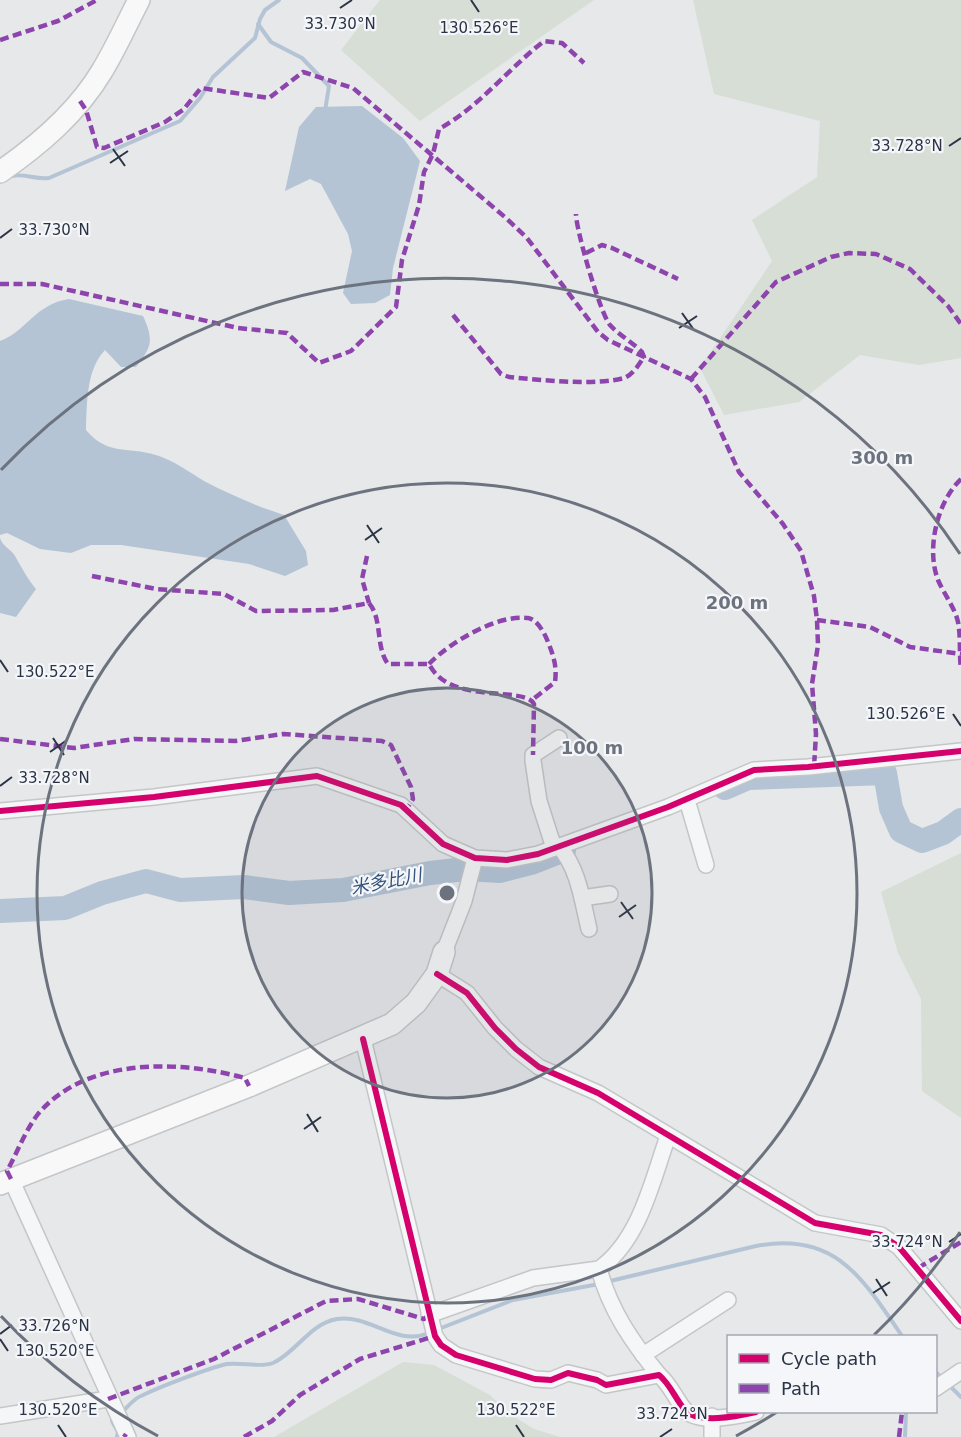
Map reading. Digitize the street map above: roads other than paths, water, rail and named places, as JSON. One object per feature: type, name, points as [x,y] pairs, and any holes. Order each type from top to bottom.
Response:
[{"type":"street","points":[[0,172],[45,139],[80,101],[102,72],[139,0]]},
{"type":"street","points":[[559,738],[533,755],[539,801],[557,847],[569,858],[589,929]]},
{"type":"street","points":[[0,811],[154,796],[317,776],[401,805],[443,844],[475,858],[507,860],[557,847],[687,800],[754,770],[808,767],[961,751]]},
{"type":"street","points":[[687,800],[706,865]]},
{"type":"street","points":[[128,1437],[108,1399],[79,1325],[6,1182],[363,1039],[392,1024],[408,1010],[437,974],[464,901],[475,858]]},
{"type":"street","points":[[582,898],[610,894]]},
{"type":"street","points":[[437,974],[466,993],[495,1028],[539,1067],[598,1093],[815,1223],[881,1236],[912,1260],[961,1321]]},
{"type":"street","points":[[363,1039],[429,1315],[441,1345],[456,1355],[535,1379],[551,1380],[568,1373],[597,1380],[606,1385],[659,1375]]},
{"type":"street","points":[[429,1315],[533,1278],[599,1269],[621,1248],[637,1221],[668,1136]]},
{"type":"street","points":[[599,1269],[606,1295],[617,1318],[690,1414],[712,1416],[745,1413]]},
{"type":"street","points":[[643,1355],[728,1300]]},
{"type":"street","points":[[937,1387],[961,1371]]},
{"type":"street","points":[[0,1416],[108,1399]]},
{"type":"street","points":[[712,1416],[712,1437]]},
{"type":"water","points":[[362,106],[403,138],[420,161],[393,268],[390,295],[375,303],[351,304],[343,293],[352,251],[348,234],[321,184],[310,179],[285,191],[299,127],[316,107]]},
{"type":"water","points":[[69,299],[143,316],[150,337],[148,348],[136,367],[121,367],[105,350],[99,358],[89,387],[86,430],[102,444],[162,457],[224,491],[284,515],[306,551],[308,565],[285,576],[249,564],[121,545],[91,545],[71,553],[40,549],[7,533],[0,535],[0,341],[9,337],[48,306]]},
{"type":"water","points":[[0,538],[15,556],[36,589],[16,617],[0,613]]},
{"type":"waterway","points":[[12,176],[49,178],[180,121],[200,98],[213,77],[255,38],[265,10],[279,0]]},
{"type":"waterway","points":[[258,24],[271,42],[302,58],[329,86],[325,111]]},
{"type":"waterway","name":"米多比川","points":[[725,788],[748,778],[885,773],[891,808],[901,831],[922,841],[943,833],[961,820]]},
{"type":"waterway","name":"米多比川","points":[[0,911],[65,908],[102,893],[146,881],[180,890],[244,887],[289,893],[343,890],[430,873],[465,869],[500,871],[531,863],[564,850]]},
{"type":"waterway","points":[[606,1282],[756,1246],[784,1243],[807,1246],[827,1253],[844,1264],[860,1279],[901,1335]]},
{"type":"waterway","points":[[436,1330],[513,1300],[599,1284]]},
{"type":"waterway","points":[[120,1414],[138,1397],[208,1369],[227,1364],[273,1363],[319,1326],[337,1319],[361,1321],[405,1336],[429,1333]]},
{"type":"waterway","points":[[937,1373],[943,1380]]},
{"type":"waterway","points":[[949,1385],[961,1397]]},
{"type":"waterway","points":[[905,1437],[906,1413]]},
{"type":"waterway","points":[[115,1419],[112,1421],[118,1432],[117,1437]]}]
